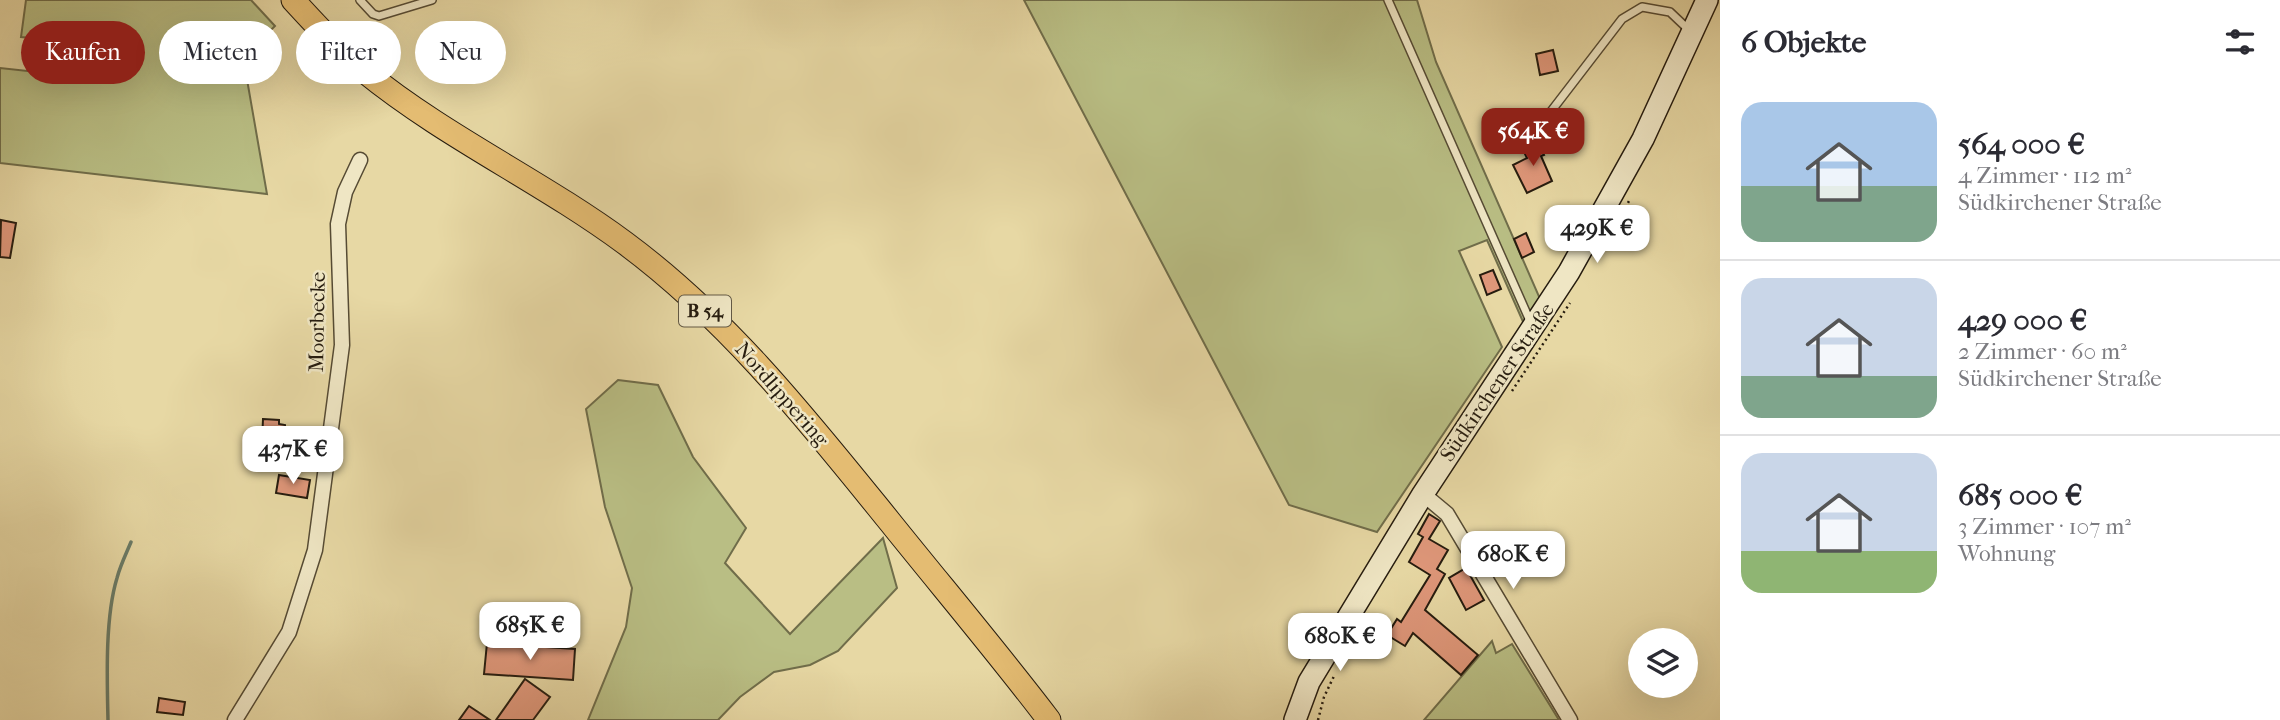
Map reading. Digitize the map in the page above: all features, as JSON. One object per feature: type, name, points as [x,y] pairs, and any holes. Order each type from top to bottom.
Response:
[{"type":"main road","name":"Nordlippering","points":[[293,0],[324,34],[408,104],[625,243],[690,297],[733,338],[801,412],[1049,720]]},
{"type":"street","name":"Südkirchener Straße","points":[[1295,720],[1310,682],[1423,494],[1569,272],[1626,170],[1707,0]]},
{"type":"street","name":"Moorbecke","points":[[235,720],[289,632],[315,550],[342,345],[338,223],[345,192],[360,160]]},
{"type":"street","points":[[1423,494],[1447,513],[1570,720]]},
{"type":"lane","points":[[360,0],[373,14],[379,16],[432,0]]},
{"type":"lane","points":[[1388,0],[1534,328]]},
{"type":"lane","points":[[1549,114],[1622,19],[1642,8],[1670,12],[1692,33]]},
{"type":"green space","points":[[26,0],[251,0],[270,21],[159,21],[159,84],[248,84],[267,194],[0,163],[0,68],[21,70],[21,84],[145,84],[145,21],[23,21]]},
{"type":"green space","points":[[1024,0],[1417,0],[1436,62],[1541,301],[1524,324],[1487,240],[1459,251],[1502,347],[1377,532],[1289,505]]},
{"type":"green space","points":[[618,380],[658,385],[693,457],[746,528],[725,563],[790,634],[883,538],[897,588],[838,651],[810,665],[774,672],[740,697],[718,720],[588,720],[626,627],[632,588],[605,507],[586,409]]},
{"type":"green space","points":[[1492,641],[1496,653],[1512,644],[1559,720],[1424,720]]},
{"type":"building","points":[[1553,50],[1558,71],[1540,75],[1536,54]]},
{"type":"building","points":[[1537,140],[1552,181],[1527,193],[1513,165],[1527,158],[1522,148]]},
{"type":"building","points":[[1,220],[16,223],[10,258],[0,257]]},
{"type":"building","points":[[1526,233],[1534,252],[1522,258],[1514,239]]},
{"type":"building","points":[[1493,270],[1501,289],[1487,295],[1480,275]]},
{"type":"building","points":[[263,419],[279,420],[279,424],[285,427],[300,428],[300,434],[315,435],[314,453],[284,451],[284,443],[262,442]]},
{"type":"building","points":[[279,475],[310,480],[307,498],[276,493]]},
{"type":"building","points":[[1429,514],[1440,521],[1429,539],[1448,550],[1437,569],[1445,574],[1425,610],[1478,655],[1461,675],[1413,633],[1405,646],[1387,635],[1397,619],[1401,622],[1430,575],[1409,562],[1423,537],[1418,534]]},
{"type":"building","points":[[1466,568],[1484,600],[1466,610],[1449,578]]},
{"type":"building","points":[[487,643],[575,649],[573,680],[484,674]]},
{"type":"building","points":[[525,679],[550,697],[533,720],[496,720]]},
{"type":"building","points":[[159,698],[185,702],[183,715],[157,712]]},
{"type":"building","points":[[469,706],[490,720],[459,720]]},
{"type":"waterway","points":[[108,720],[110,611],[118,574],[131,542]]}]
